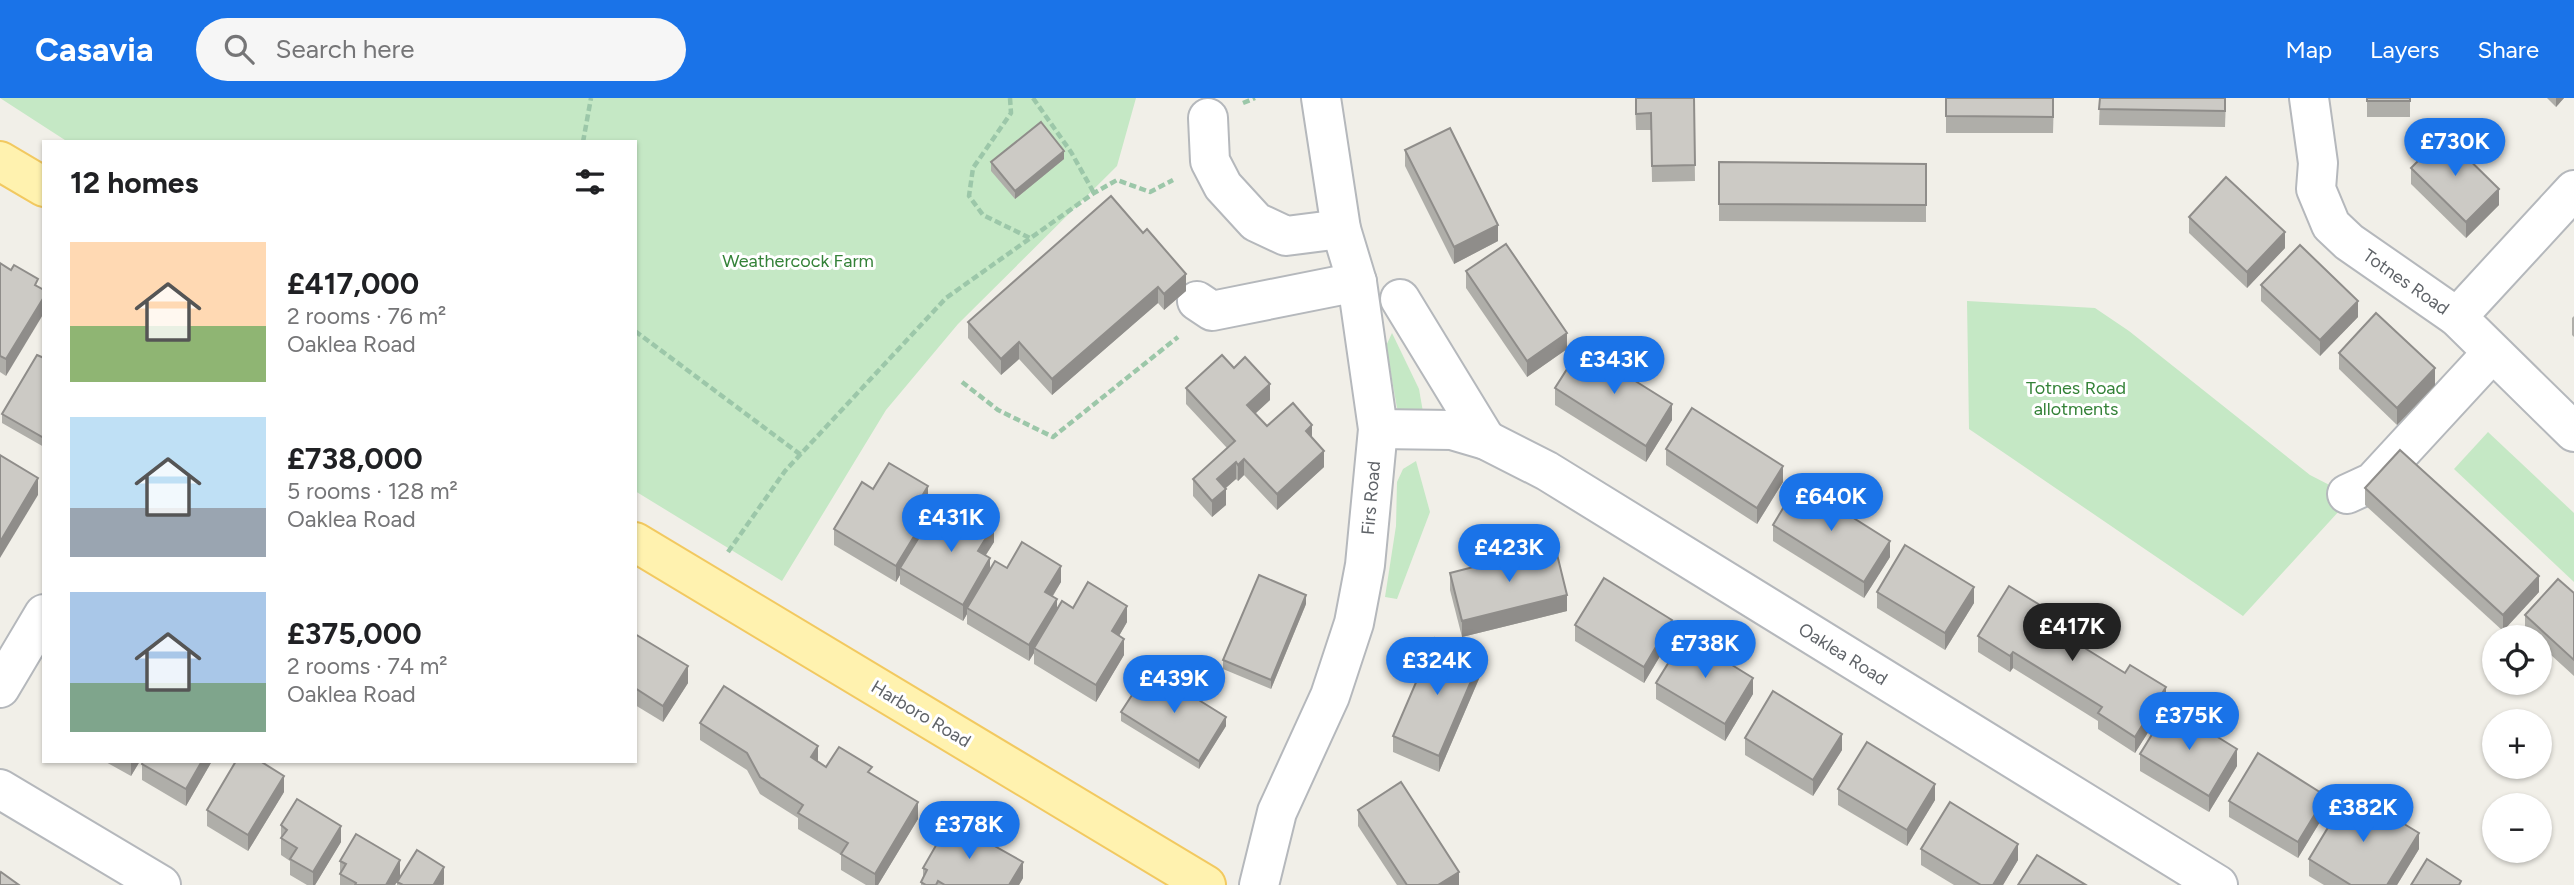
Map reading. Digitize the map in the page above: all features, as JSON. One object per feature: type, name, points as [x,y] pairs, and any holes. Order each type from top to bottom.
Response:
[{"type":"main road","points":[[0,161],[42,186]]},
{"type":"main road","name":"Harboro Road","points":[[637,543],[1206,885]]},
{"type":"street","name":"Firs Road","points":[[1259,885],[1278,811],[1330,696],[1354,623],[1365,565],[1378,429],[1357,282],[1341,229],[1321,98]]},
{"type":"street","name":"Totnes Road","points":[[2309,98],[2318,163],[2316,189],[2331,225],[2348,242],[2457,317],[2574,432]]},
{"type":"street","points":[[1208,118],[1210,161],[1223,186],[1240,208],[1265,226],[1286,236],[1341,229]]},
{"type":"street","points":[[2457,317],[2574,190]]},
{"type":"street","points":[[1205,306],[1357,282]]},
{"type":"street","points":[[1401,299],[1486,440]]},
{"type":"street","points":[[2347,494],[2373,482],[2492,353]]},
{"type":"street","name":"Oaklea Road","points":[[1378,429],[1452,430],[1486,440],[1547,471],[2218,885]]},
{"type":"street","points":[[0,688],[42,617]]},
{"type":"street","points":[[0,789],[161,885]]},
{"type":"path","points":[[583,140],[592,98]]},
{"type":"path","points":[[1010,98],[1011,113],[973,168],[969,197],[983,215],[1032,239]]},
{"type":"path","points":[[1033,98],[1071,152],[1094,192]]},
{"type":"path","points":[[707,585],[750,517],[801,454],[946,298],[1032,239],[1094,192],[1117,180],[1150,192],[1210,161]]},
{"type":"path","points":[[962,382],[998,410],[1053,437],[1205,306]]},
{"type":"path","points":[[637,332],[801,454]]},
{"type":"green space","name":"Weathercock Farm","points":[[0,98],[1136,98],[1117,166],[958,324],[886,410],[782,581],[637,492],[637,140],[65,140]]},
{"type":"green space","name":"Totnes Road allotments","points":[[1967,301],[2095,308],[2129,331],[2310,475],[2347,494],[2340,510],[2243,616],[1969,429]]},
{"type":"green space","points":[[1392,333],[1419,389],[1423,412],[1411,421],[1397,408],[1386,346]]},
{"type":"green space","points":[[2488,432],[2574,513],[2574,582],[2454,469]]},
{"type":"green space","points":[[1416,461],[1430,512],[1397,599],[1385,597],[1396,526],[1397,482],[1403,469]]},
{"type":"building","points":[[1636,98],[1694,98],[1695,165],[1652,166],[1651,113],[1636,114]]},
{"type":"building","points":[[1946,98],[2053,98],[2053,117],[1946,116]]},
{"type":"building","points":[[2100,98],[2225,98],[2225,111],[2099,109]]},
{"type":"building","points":[[2367,98],[2410,98],[2410,101],[2367,101]]},
{"type":"building","points":[[1041,122],[1064,151],[1015,191],[991,162]]},
{"type":"building","points":[[1450,128],[1498,225],[1454,247],[1405,150]]},
{"type":"building","points":[[2444,135],[2499,189],[2466,222],[2411,168]]},
{"type":"building","points":[[1719,162],[1926,164],[1926,205],[1719,204]]},
{"type":"building","points":[[2226,177],[2285,232],[2247,272],[2189,217]]},
{"type":"building","points":[[1111,196],[1143,233],[1147,229],[1186,274],[1164,294],[1158,287],[1052,379],[1019,342],[1001,359],[968,322]]},
{"type":"building","points":[[1506,244],[1567,333],[1527,361],[1466,271]]},
{"type":"building","points":[[2300,245],[2358,301],[2320,340],[2261,285]]},
{"type":"building","points":[[0,263],[11,270],[14,265],[38,279],[35,285],[42,289],[42,300],[6,359],[0,356]]},
{"type":"building","points":[[2376,313],[2435,368],[2397,408],[2339,353]]},
{"type":"building","points":[[1581,347],[1672,404],[1646,446],[1555,388]]},
{"type":"building","points":[[37,355],[42,357],[42,437],[2,414]]},
{"type":"building","points":[[1222,355],[1234,368],[1245,357],[1270,384],[1247,405],[1267,426],[1293,403],[1312,425],[1306,431],[1324,451],[1277,494],[1244,459],[1238,465],[1236,462],[1217,479],[1226,489],[1212,501],[1193,479],[1235,441],[1186,388]]},
{"type":"building","points":[[1692,408],[1783,466],[1757,508],[1666,449]]},
{"type":"building","points":[[2400,450],[2539,576],[2503,615],[2365,488]]},
{"type":"building","points":[[0,455],[38,478],[0,542]]},
{"type":"building","points":[[889,463],[928,486],[912,513],[924,520],[896,566],[834,529],[862,482],[873,489]]},
{"type":"building","points":[[1798,483],[1890,541],[1864,582],[1773,525]]},
{"type":"building","points":[[955,502],[994,525],[978,551],[990,558],[963,605],[900,568],[929,521],[940,528]]},
{"type":"building","points":[[1022,542],[1061,566],[1045,592],[1057,599],[1029,645],[967,608],[995,561],[1007,568]]},
{"type":"building","points":[[1905,545],[1974,587],[1945,633],[1877,592]]},
{"type":"building","points":[[1555,546],[1567,595],[1462,621],[1450,573]]},
{"type":"building","points":[[1259,575],[1306,595],[1271,680],[1223,660]]},
{"type":"building","points":[[1604,578],[1672,620],[1644,667],[1575,625]]},
{"type":"building","points":[[2558,579],[2574,593],[2574,660],[2552,640],[2552,625],[2536,625],[2525,615]]},
{"type":"building","points":[[1088,582],[1127,606],[1112,631],[1124,639],[1096,685],[1034,648],[1062,601],[1073,608]]},
{"type":"building","points":[[2009,586],[2040,605],[2033,616],[2125,673],[2130,665],[2166,687],[2135,737],[2098,713],[2102,707],[2013,652],[2010,656],[1978,636]]},
{"type":"building","points":[[637,635],[688,666],[663,706],[637,689]]},
{"type":"building","points":[[1685,636],[1753,678],[1725,724],[1656,683]]},
{"type":"building","points":[[1435,638],[1481,658],[1439,756],[1393,736]]},
{"type":"building","points":[[1149,669],[1226,717],[1199,761],[1121,712]]},
{"type":"building","points":[[724,686],[818,746],[811,757],[826,767],[839,747],[872,767],[868,772],[918,802],[875,874],[841,854],[848,843],[798,813],[803,805],[760,777],[747,753],[700,723]]},
{"type":"building","points":[[1773,691],[1842,734],[1813,780],[1745,738]]},
{"type":"building","points":[[2169,707],[2237,749],[2209,796],[2140,754]]},
{"type":"building","points":[[1867,742],[1935,784],[1907,830],[1838,789]]},
{"type":"building","points":[[2258,753],[2326,796],[2298,842],[2229,801]]},
{"type":"building","points":[[142,763],[201,763],[186,789]]},
{"type":"building","points":[[235,763],[263,763],[284,776],[248,835],[207,810]]},
{"type":"building","points":[[1401,782],[1459,872],[1438,885],[1407,885],[1358,810]]},
{"type":"building","points":[[2350,791],[2419,833],[2387,885],[2351,885],[2309,859]]},
{"type":"building","points":[[297,799],[341,826],[313,872],[290,859],[297,848],[281,838],[287,830],[281,825]]},
{"type":"building","points":[[1950,802],[2018,844],[1993,885],[1981,885],[1921,849]]},
{"type":"building","points":[[950,821],[1023,862],[1009,885],[945,885],[938,881],[936,885],[926,885],[921,882],[927,870],[923,868]]},
{"type":"building","points":[[356,834],[400,860],[386,885],[355,885],[356,883],[340,874],[346,864],[340,861]]},
{"type":"building","points":[[417,850],[444,867],[434,884],[436,885],[403,885],[397,882]]},
{"type":"building","points":[[2037,855],[2086,885],[2018,885]]},
{"type":"building","points":[[2427,859],[2461,881],[2459,885],[2411,885]]},
{"type":"building","points":[[1,872],[19,885],[0,885]]}]
